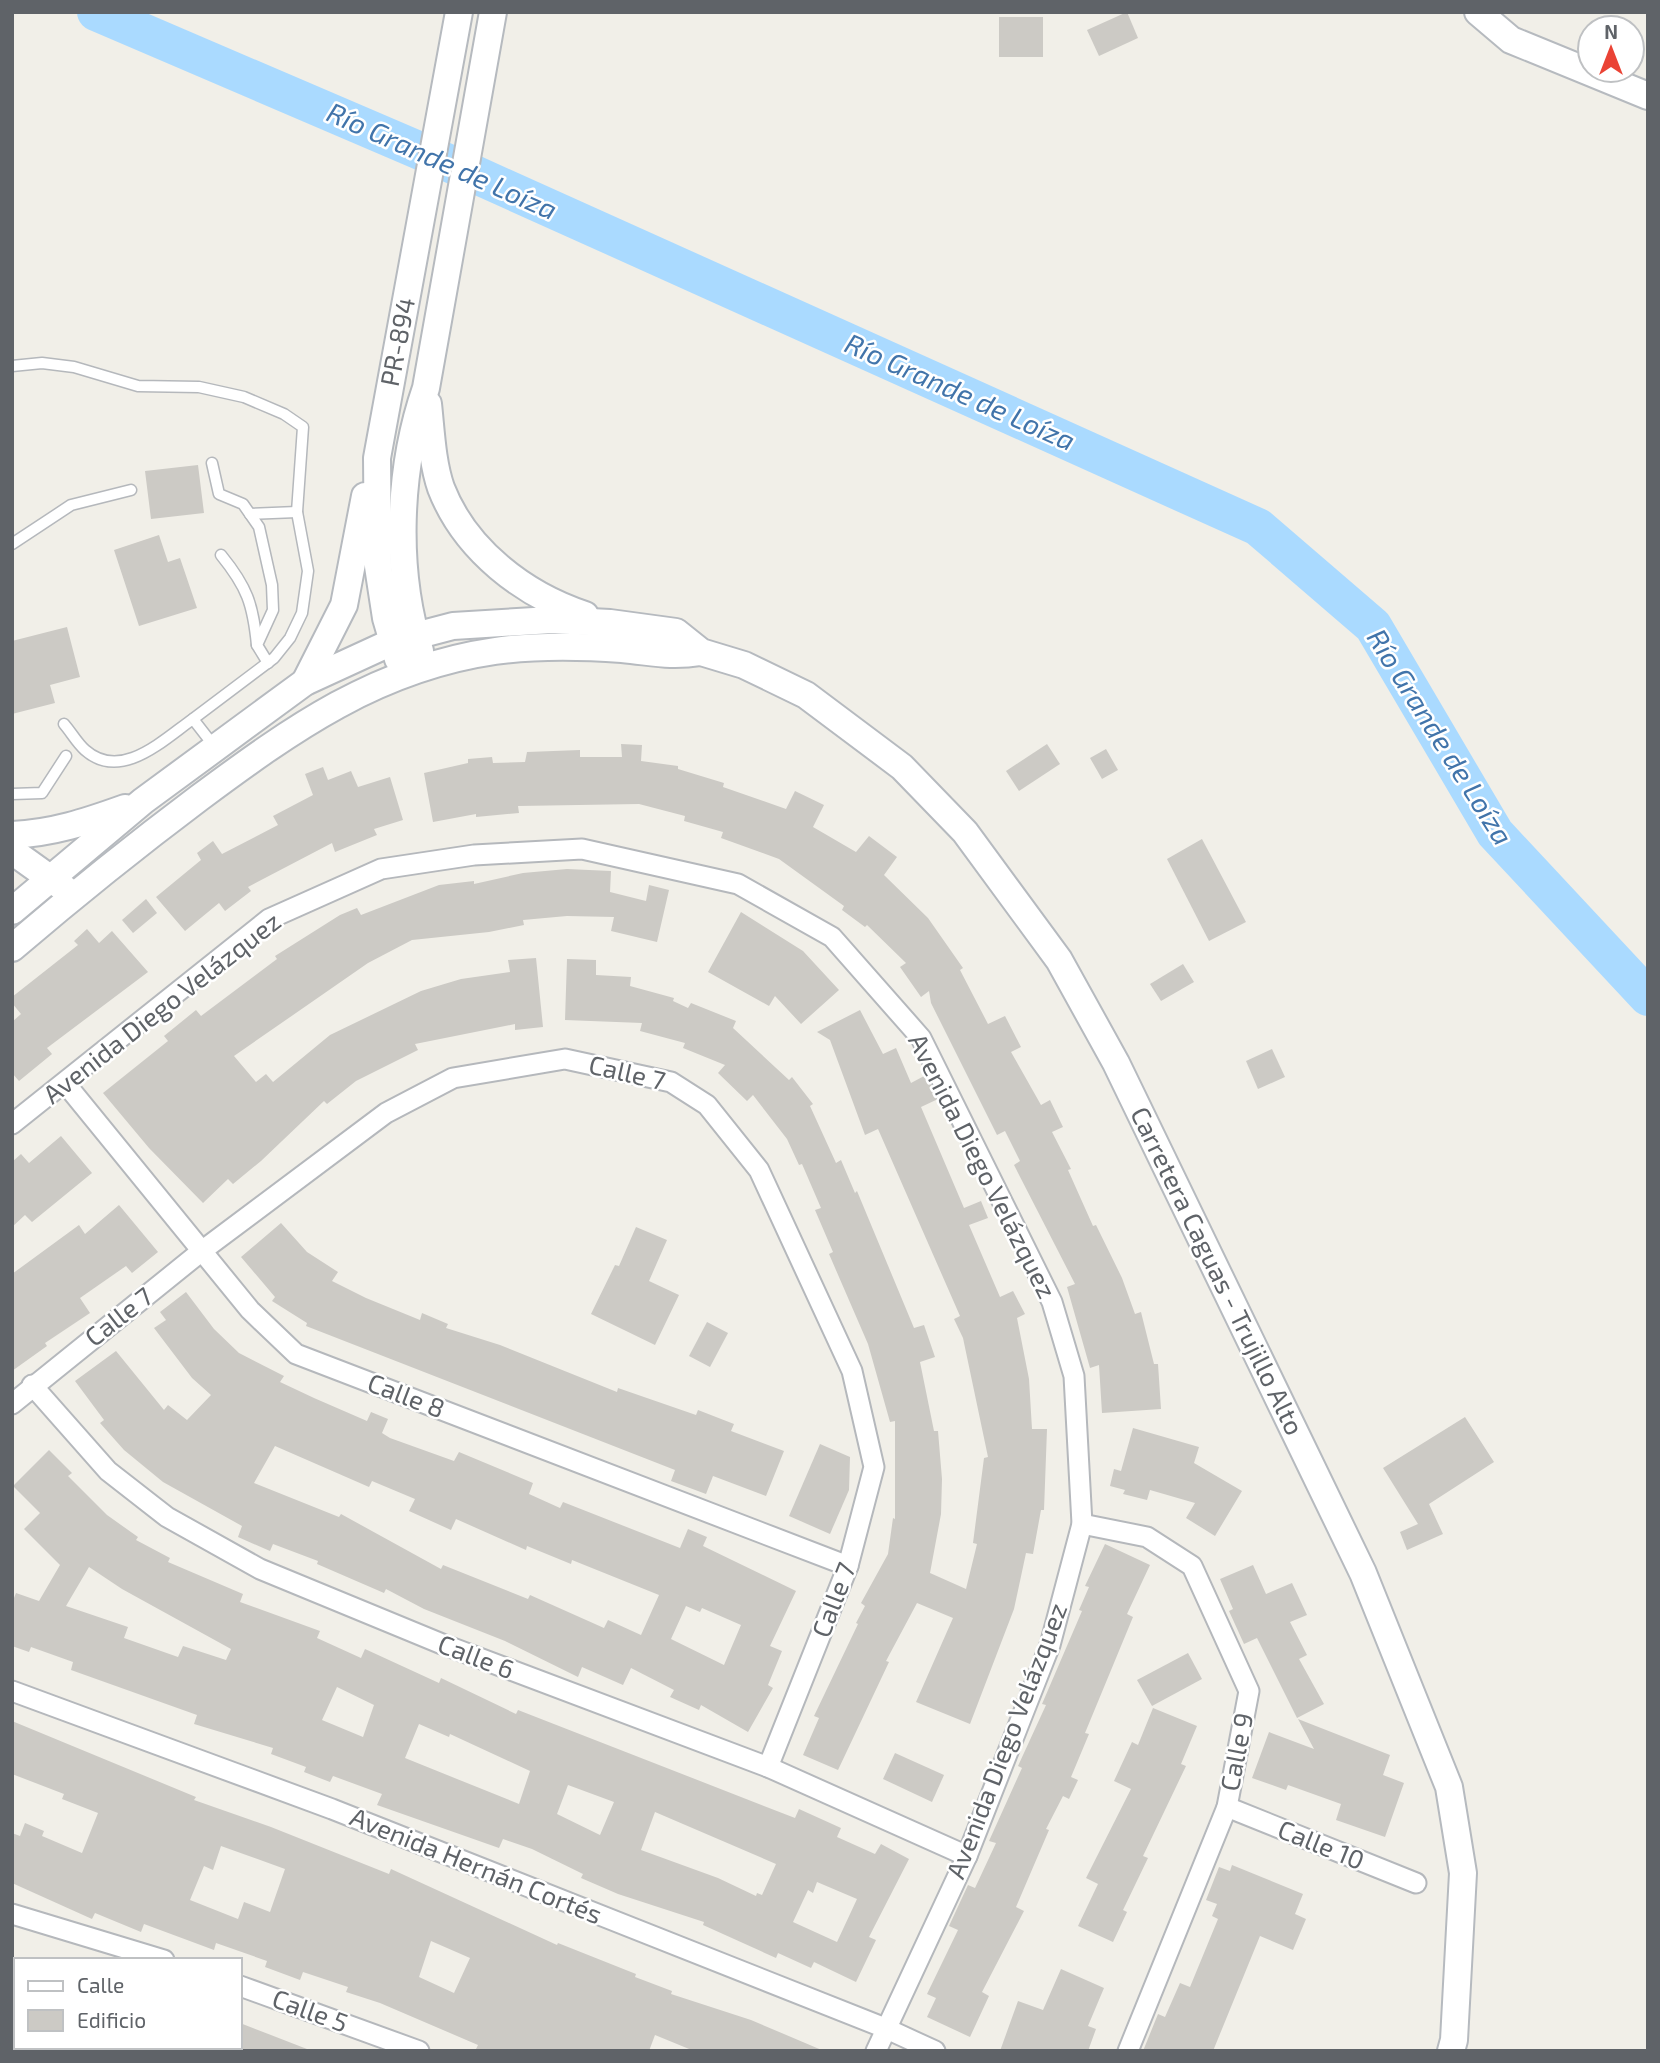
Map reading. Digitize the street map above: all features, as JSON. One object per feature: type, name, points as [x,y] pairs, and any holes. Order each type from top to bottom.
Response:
[{"type":"street","name":"PR-894","points":[[414,669],[378,566],[377,458],[459,12]]},
{"type":"street","name":"PR-894","points":[[404,639],[404,513],[415,418],[426,388],[493,12]]},
{"type":"street","points":[[1478,12],[1511,40],[1648,96]]},
{"type":"street","points":[[426,388],[441,486],[453,513],[469,536],[508,575],[538,594],[610,623]]},
{"type":"street","points":[[304,682],[344,605],[366,491],[377,458]]},
{"type":"street","name":"Carretera Caguas - Trujillo Alto","points":[[12,911],[143,802],[304,682],[404,639],[491,621],[610,623],[676,632],[701,652],[744,665],[806,695],[902,767],[965,832],[1059,960],[1116,1063],[1363,1573],[1449,1787],[1463,1873],[1454,2040],[1451,2051]]},
{"type":"street","name":"Carretera Caguas - Trujillo Alto","points":[[12,948],[73,896],[265,750],[323,711],[414,669],[497,651],[562,646],[625,650],[672,657],[701,652]]},
{"type":"street","points":[[12,835],[47,833],[73,827],[143,802]]},
{"type":"street","name":"Avenida Diego Velázquez","points":[[12,1124],[270,919],[381,869],[474,855],[582,849],[738,884],[832,937],[921,1038],[1052,1302],[1074,1376],[1083,1524],[1050,1645],[967,1856],[876,2051]]},
{"type":"street","points":[[12,851],[52,877],[73,896]]},
{"type":"street","name":"Calle 7","points":[[12,1404],[32,1385],[203,1250],[386,1113],[453,1078],[565,1059],[671,1082],[707,1105],[759,1170],[852,1371],[874,1467],[848,1566],[768,1767]]},
{"type":"street","name":"Calle 8","points":[[65,1083],[250,1310],[296,1354],[848,1566]]},
{"type":"street","name":"Calle 6","points":[[32,1385],[108,1471],[167,1517],[260,1569],[442,1644],[768,1767],[967,1856]]},
{"type":"street","name":"Calle 9","points":[[1083,1524],[1147,1537],[1192,1566],[1249,1691],[1227,1807],[1128,2051]]},
{"type":"street","name":"Avenida Hernán Cortés","points":[[12,1691],[332,1809],[885,2028],[935,2051]]},
{"type":"street","name":"Calle 10","points":[[1227,1807],[1416,1883]]},
{"type":"street","points":[[12,1914],[157,1958]]},
{"type":"street","name":"Calle 5","points":[[242,1987],[419,2051]]},
{"type":"lane","points":[[12,366],[42,363],[64,365],[138,386],[199,387],[244,397],[284,414],[303,426],[296,512],[308,571],[302,613],[290,638],[268,663],[135,758],[115,764],[87,751],[64,724]]},
{"type":"lane","points":[[212,463],[219,494],[243,504],[259,527],[272,585],[273,610],[257,645]]},
{"type":"lane","points":[[12,544],[71,505],[131,490]]},
{"type":"lane","points":[[250,514],[296,512]]},
{"type":"lane","points":[[221,555],[242,581],[253,607],[257,645],[268,663]]},
{"type":"lane","points":[[193,719],[214,747]]},
{"type":"lane","points":[[12,794],[42,793],[66,756]]},
{"type":"building","points":[[1127,12],[1138,38],[1099,56],[1087,30]]},
{"type":"building","points":[[999,17],[1043,17],[1043,57],[999,57]]},
{"type":"building","points":[[198,465],[204,513],[151,519],[145,471]]},
{"type":"building","points":[[159,535],[168,562],[180,558],[197,608],[139,626],[114,550]]},
{"type":"building","points":[[67,627],[80,677],[50,685],[55,703],[12,714],[12,641]]},
{"type":"building","points":[[621,744],[642,745],[641,761],[678,766],[678,769],[724,783],[723,787],[786,809],[795,791],[824,805],[813,827],[856,852],[869,836],[897,857],[884,875],[928,918],[963,968],[960,970],[988,1024],[1005,1016],[1021,1047],[1011,1052],[1041,1105],[1050,1100],[1063,1127],[1052,1132],[1071,1169],[1068,1170],[1093,1226],[1096,1225],[1122,1278],[1135,1314],[1141,1312],[1154,1364],[1158,1364],[1161,1409],[1102,1413],[1099,1365],[1090,1368],[1067,1287],[1075,1284],[1014,1165],[1020,1161],[1005,1131],[997,1135],[931,1003],[929,991],[921,997],[900,967],[906,963],[867,925],[865,927],[842,910],[844,906],[779,859],[721,838],[723,832],[684,821],[685,816],[639,804],[518,806],[519,813],[476,817],[476,814],[433,822],[424,773],[468,763],[468,759],[492,757],[493,763],[525,762],[527,752],[580,750],[580,757],[622,757]]},
{"type":"building","points":[[1047,744],[1060,764],[1019,791],[1006,771]]},
{"type":"building","points":[[1106,749],[1118,770],[1102,779],[1090,758]]},
{"type":"building","points":[[323,767],[328,780],[351,771],[358,787],[390,777],[403,820],[374,829],[377,835],[335,852],[332,843],[248,887],[251,891],[225,911],[219,903],[185,931],[156,897],[201,860],[197,853],[213,841],[222,854],[278,825],[273,816],[313,795],[305,774]]},
{"type":"building","points":[[1202,839],[1246,922],[1209,941],[1167,859]]},
{"type":"building","points":[[567,869],[611,871],[610,892],[646,901],[649,885],[669,890],[657,942],[611,931],[614,917],[567,916],[523,920],[524,925],[489,932],[412,940],[368,963],[234,1056],[256,1082],[266,1074],[273,1082],[330,1035],[421,991],[461,979],[510,972],[508,960],[536,958],[543,1027],[515,1030],[515,1024],[415,1044],[418,1050],[356,1081],[327,1104],[324,1101],[261,1161],[233,1184],[228,1179],[203,1203],[149,1148],[103,1093],[168,1041],[164,1036],[196,1010],[201,1016],[277,959],[275,956],[340,915],[357,908],[361,915],[439,885],[474,881],[474,884],[523,873]]},
{"type":"building","points":[[146,899],[157,913],[133,933],[122,920]]},
{"type":"building","points":[[741,912],[803,951],[839,990],[801,1024],[775,996],[769,1006],[708,972]]},
{"type":"building","points":[[87,929],[99,943],[112,931],[148,972],[47,1048],[52,1054],[19,1081],[12,1073],[12,1022],[21,1014],[12,1003],[12,997],[78,945],[74,941]]},
{"type":"building","points":[[567,959],[596,960],[596,975],[631,977],[630,986],[674,998],[673,1001],[688,1008],[691,1003],[736,1021],[733,1028],[789,1080],[792,1077],[813,1104],[810,1106],[836,1163],[841,1160],[855,1193],[857,1191],[914,1328],[924,1325],[935,1357],[920,1362],[934,1431],[938,1431],[942,1479],[941,1514],[930,1573],[966,1589],[977,1544],[973,1543],[984,1458],[988,1457],[963,1338],[954,1319],[960,1316],[878,1129],[865,1135],[830,1040],[817,1032],[860,1010],[883,1054],[896,1048],[911,1083],[926,1075],[938,1099],[921,1107],[964,1208],[981,1201],[988,1218],[969,1225],[1000,1297],[1013,1291],[1025,1314],[1017,1318],[1029,1379],[1032,1429],[1047,1429],[1044,1510],[1041,1510],[1033,1554],[1026,1553],[1014,1609],[970,1724],[916,1702],[953,1618],[917,1603],[886,1661],[889,1662],[838,1770],[803,1755],[819,1718],[814,1716],[865,1606],[861,1603],[888,1554],[893,1518],[895,1519],[895,1421],[890,1422],[868,1344],[829,1254],[833,1252],[815,1210],[821,1208],[802,1164],[799,1165],[787,1139],[753,1095],[747,1101],[718,1073],[725,1065],[683,1048],[685,1043],[640,1031],[642,1023],[565,1020]]},
{"type":"building","points":[[1183,964],[1194,982],[1161,1001],[1150,984]]},
{"type":"building","points":[[1272,1049],[1285,1077],[1258,1089],[1246,1061]]},
{"type":"building","points":[[61,1136],[92,1173],[32,1222],[25,1215],[12,1227],[12,1162],[21,1154],[29,1163]]},
{"type":"building","points":[[119,1205],[158,1252],[132,1273],[126,1266],[80,1298],[90,1313],[45,1343],[47,1346],[12,1371],[12,1274],[79,1225],[85,1234]]},
{"type":"building","points":[[281,1223],[307,1252],[338,1272],[332,1281],[366,1298],[420,1320],[422,1313],[448,1324],[446,1328],[500,1345],[617,1392],[618,1388],[696,1415],[698,1410],[734,1424],[731,1431],[784,1451],[766,1496],[713,1476],[706,1494],[671,1481],[675,1470],[306,1326],[307,1323],[272,1301],[275,1297],[241,1257]]},
{"type":"building","points":[[636,1227],[667,1240],[649,1281],[679,1295],[655,1345],[591,1314],[615,1265],[619,1266]]},
{"type":"building","points":[[186,1292],[214,1329],[239,1353],[284,1376],[280,1382],[314,1398],[367,1421],[371,1412],[388,1419],[382,1433],[390,1438],[454,1461],[459,1452],[533,1483],[529,1494],[560,1508],[563,1502],[680,1548],[688,1529],[707,1537],[703,1546],[796,1591],[770,1646],[782,1651],[768,1685],[773,1688],[748,1732],[701,1705],[699,1710],[670,1697],[674,1690],[631,1668],[623,1685],[582,1667],[578,1677],[505,1641],[424,1609],[386,1589],[384,1593],[317,1564],[318,1561],[273,1544],[270,1551],[238,1537],[242,1526],[163,1482],[124,1450],[100,1423],[104,1420],[75,1381],[116,1351],[164,1410],[168,1405],[187,1420],[211,1395],[192,1378],[154,1328],[166,1320],[160,1312]],"holes":[[[275,1446],[369,1487],[372,1481],[415,1499],[409,1511],[451,1530],[456,1519],[526,1550],[527,1546],[571,1564],[572,1560],[659,1595],[641,1635],[608,1620],[604,1628],[530,1595],[528,1599],[443,1565],[441,1569],[341,1514],[339,1517],[254,1483]],[[686,1606],[700,1612],[702,1608],[741,1625],[724,1665],[671,1639]]]},
{"type":"building","points":[[707,1322],[728,1333],[710,1367],[689,1356]]},
{"type":"building","points":[[1465,1417],[1494,1462],[1429,1504],[1443,1534],[1407,1550],[1400,1532],[1418,1524],[1383,1468]]},
{"type":"building","points":[[1133,1428],[1199,1447],[1194,1463],[1242,1491],[1215,1536],[1186,1518],[1195,1503],[1150,1490],[1147,1500],[1123,1494],[1125,1490],[1110,1486],[1114,1469],[1121,1471]]},
{"type":"building","points":[[820,1444],[850,1457],[849,1490],[830,1534],[789,1516]]},
{"type":"building","points":[[49,1450],[72,1473],[68,1476],[107,1515],[138,1537],[136,1540],[170,1558],[168,1562],[243,1594],[240,1602],[320,1631],[317,1638],[361,1658],[365,1649],[439,1683],[441,1678],[516,1714],[518,1710],[795,1818],[799,1809],[841,1828],[837,1837],[875,1854],[881,1844],[909,1859],[869,1937],[876,1940],[856,1982],[814,1962],[811,1968],[778,1953],[776,1958],[703,1925],[704,1922],[618,1894],[581,1878],[583,1874],[532,1849],[503,1839],[499,1848],[377,1805],[382,1794],[333,1776],[330,1782],[304,1772],[306,1767],[271,1754],[273,1748],[194,1724],[197,1715],[71,1670],[73,1662],[31,1647],[29,1652],[12,1646],[12,1603],[16,1593],[39,1601],[60,1565],[24,1529],[40,1513],[13,1486]],"holes":[[[89,1567],[122,1589],[231,1649],[226,1660],[183,1646],[178,1657],[124,1638],[128,1627],[66,1606]],[[337,1687],[374,1705],[363,1737],[322,1720]],[[419,1724],[449,1737],[450,1734],[530,1771],[519,1804],[405,1758]],[[568,1785],[614,1802],[600,1835],[557,1814]],[[655,1812],[776,1864],[762,1895],[757,1893],[756,1896],[718,1878],[641,1850]],[[817,1882],[857,1899],[837,1942],[793,1922],[808,1890],[813,1893]]]},
{"type":"building","points":[[1105,1544],[1150,1565],[1127,1614],[1133,1617],[1085,1733],[1089,1734],[1071,1777],[1078,1780],[1069,1799],[1063,1796],[1046,1829],[1049,1830],[1016,1907],[1024,1911],[982,1992],[989,1996],[970,2037],[927,2017],[936,1998],[927,1994],[958,1930],[949,1926],[968,1885],[975,1888],[996,1843],[989,1841],[1022,1768],[1018,1766],[1046,1705],[1042,1704],[1082,1611],[1079,1610],[1089,1587],[1085,1586]]},
{"type":"building","points":[[1253,1565],[1266,1594],[1292,1583],[1307,1615],[1290,1622],[1307,1655],[1299,1659],[1324,1704],[1297,1718],[1257,1638],[1244,1644],[1229,1611],[1233,1609],[1220,1579]]},
{"type":"building","points":[[1188,1653],[1202,1679],[1152,1706],[1137,1680]]},
{"type":"building","points":[[1153,1708],[1197,1726],[1181,1764],[1186,1766],[1143,1856],[1148,1858],[1123,1910],[1127,1912],[1113,1942],[1078,1926],[1098,1884],[1086,1878],[1131,1789],[1114,1781],[1132,1742],[1138,1745]]},
{"type":"building","points":[[1298,1719],[1390,1755],[1383,1775],[1404,1783],[1385,1837],[1336,1820],[1341,1804],[1288,1785],[1286,1790],[1252,1778],[1269,1732],[1314,1749]]},
{"type":"building","points":[[12,1721],[196,1797],[194,1800],[389,1874],[391,1869],[557,1945],[558,1943],[636,1974],[635,1977],[672,1991],[671,1994],[751,2020],[824,2051],[694,2051],[655,2035],[649,2051],[475,2051],[478,2045],[380,2003],[346,1992],[348,1987],[303,1972],[300,1980],[265,1967],[267,1961],[216,1943],[214,1950],[144,1924],[141,1932],[95,1913],[92,1919],[12,1883],[12,1833],[20,1836],[25,1823],[44,1831],[42,1836],[82,1853],[98,1813],[62,1799],[64,1794],[12,1774]],"holes":[[[221,1846],[285,1869],[270,1912],[244,1902],[238,1919],[190,1900],[204,1866],[213,1870]],[[431,1941],[470,1958],[454,1993],[419,1977]]]},
{"type":"building","points":[[895,1753],[944,1775],[932,1802],[883,1779]]},
{"type":"building","points":[[1232,1865],[1303,1894],[1295,1914],[1306,1919],[1293,1950],[1260,1936],[1213,2051],[1143,2051],[1158,2014],[1165,2017],[1180,1983],[1190,1987],[1218,1919],[1212,1916],[1217,1904],[1206,1900],[1219,1867],[1230,1871]]},
{"type":"building","points":[[1061,1969],[1104,1988],[1088,2026],[1096,2029],[1088,2051],[1000,2051],[1018,2001],[1043,2010]]},
{"type":"building","points":[[242,2024],[307,2049],[307,2051],[240,2051]]},
{"type":"waterway","name":"Río Grande de Loíza","points":[[96,12],[474,174],[1258,527],[1373,626],[1495,833],[1648,997]]}]
